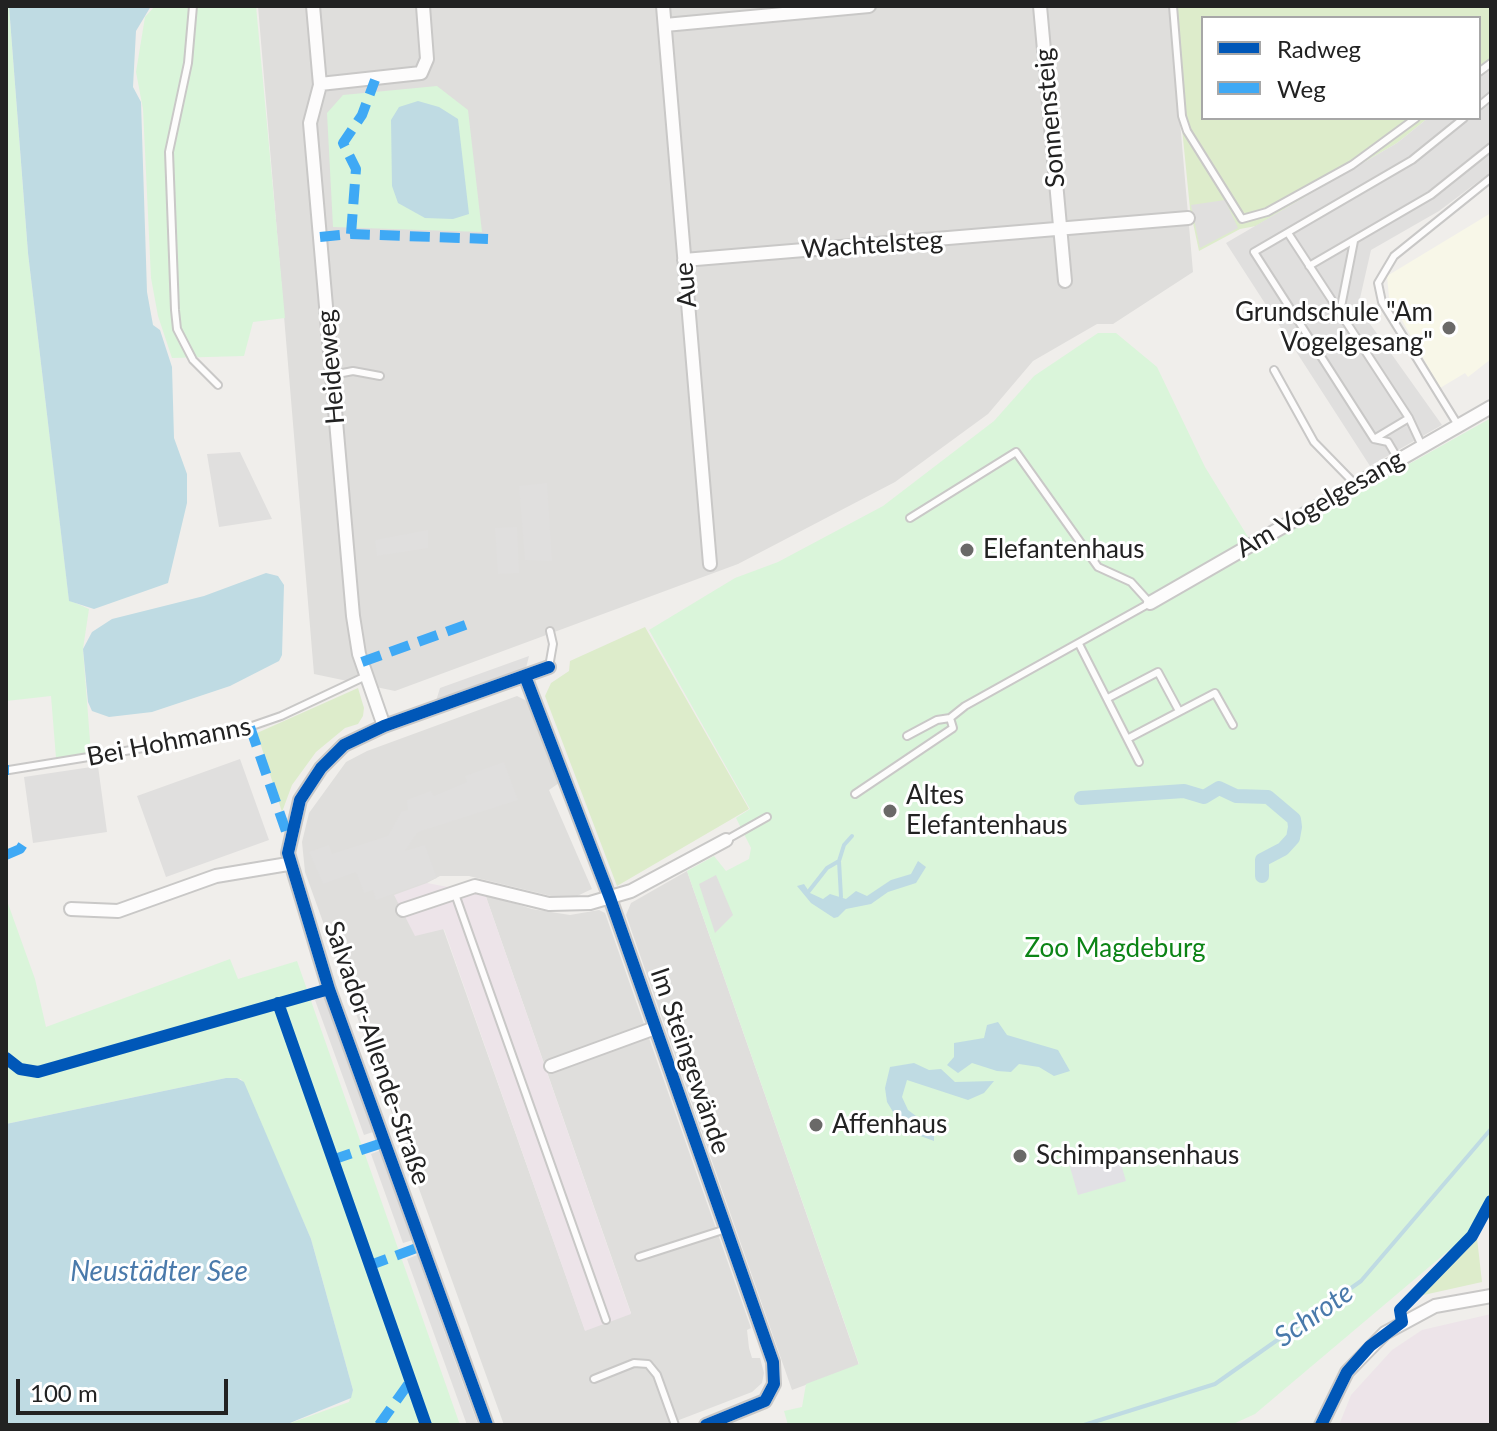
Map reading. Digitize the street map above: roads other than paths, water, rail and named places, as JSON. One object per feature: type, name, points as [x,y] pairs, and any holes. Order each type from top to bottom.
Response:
[{"type":"street","name":"Heideweg","points":[[313,6],[320,84],[310,123],[354,631],[384,726]]},
{"type":"street","points":[[320,84],[421,73],[427,57],[423,6]]},
{"type":"street","name":"Aue","points":[[663,6],[710,564]]},
{"type":"street","points":[[665,25],[869,6]]},
{"type":"street","name":"Sonnensteig","points":[[1040,6],[1065,281]]},
{"type":"street","points":[[1060,231],[1188,218]]},
{"type":"street","name":"Wachtelsteg","points":[[684,260],[1060,231]]},
{"type":"street","name":"Am Vogelgesang","points":[[1150,603],[1491,407]]},
{"type":"street","points":[[384,726],[549,667]]},
{"type":"street","name":"Im Steingewände","points":[[525,676],[610,898],[773,1362],[774,1384],[760,1405],[706,1425]]},
{"type":"street","name":"Salvador-Allende-Straße","points":[[384,726],[344,745],[311,780],[292,822],[288,864],[487,1425]]},
{"type":"street","points":[[403,910],[454,891],[486,887],[558,905],[610,898],[631,891],[726,840]]},
{"type":"street","points":[[71,909],[118,911],[216,876],[288,864]]},
{"type":"street","name":"Im Steingewände","points":[[551,1066],[655,1028]]},
{"type":"street","points":[[1321,1425],[1347,1372],[1385,1333],[1435,1306],[1491,1296]]},
{"type":"lane","points":[[193,6],[188,63],[169,152],[175,310],[177,329],[193,360],[218,385]]},
{"type":"lane","points":[[1173,6],[1182,116],[1187,131],[1242,219],[1267,212],[1352,165],[1413,120]]},
{"type":"lane","points":[[1398,459],[1388,442],[1374,439],[1254,252],[1412,160],[1462,120]]},
{"type":"lane","points":[[1309,266],[1431,195],[1491,147]]},
{"type":"lane","points":[[1458,426],[1382,302],[1378,283],[1384,269],[1398,253],[1491,178]]},
{"type":"lane","points":[[1288,233],[1409,418],[1422,446]]},
{"type":"lane","points":[[1340,312],[1354,241]]},
{"type":"lane","points":[[1274,370],[1314,442],[1355,484]]},
{"type":"lane","points":[[332,375],[353,371],[380,376]]},
{"type":"lane","points":[[1374,439],[1409,418]]},
{"type":"lane","points":[[907,736],[937,720],[950,718],[965,706],[1150,603],[1131,582],[1098,567],[1016,452],[910,518]]},
{"type":"lane","points":[[549,667],[553,644],[550,631]]},
{"type":"lane","points":[[1079,644],[1139,762]]},
{"type":"lane","points":[[1108,698],[1158,672],[1179,711]]},
{"type":"lane","name":"Bei Hohmanns","points":[[9,770],[229,734],[281,716],[366,676]]},
{"type":"lane","points":[[1129,738],[1215,693],[1233,725]]},
{"type":"lane","points":[[855,794],[953,728],[950,718]]},
{"type":"lane","points":[[726,840],[767,817]]},
{"type":"lane","points":[[454,891],[606,1320]]},
{"type":"lane","points":[[639,1257],[726,1229]]},
{"type":"lane","points":[[594,1379],[634,1363],[648,1364],[657,1375],[675,1425]]},
{"type":"water","points":[[9,6],[151,6],[136,31],[133,87],[141,102],[147,292],[153,325],[160,330],[172,367],[174,438],[187,474],[187,503],[168,583],[94,609],[69,601],[28,253]]},
{"type":"water","points":[[418,101],[439,107],[458,119],[469,214],[453,219],[425,218],[398,203],[392,186],[391,120],[399,107]]},
{"type":"water","points":[[266,573],[278,576],[284,585],[282,655],[279,661],[230,686],[152,712],[109,717],[92,711],[88,702],[83,649],[92,632],[112,619],[204,596]]},
{"type":"water","points":[[918,861],[926,867],[916,883],[888,892],[871,904],[846,909],[834,918],[811,903],[797,886],[804,884],[810,893],[823,899],[830,894],[846,899],[856,891],[867,896],[891,880],[911,874]]},
{"type":"water","points":[[998,1022],[1007,1035],[1058,1050],[1070,1071],[1054,1076],[1039,1067],[1019,1064],[1011,1072],[972,1063],[958,1073],[947,1065],[954,1057],[954,1043],[984,1038],[987,1025]]},
{"type":"water","points":[[914,1063],[929,1070],[941,1069],[955,1082],[994,1081],[984,1093],[968,1100],[907,1080],[902,1097],[908,1110],[934,1132],[934,1141],[904,1130],[887,1102],[885,1088],[890,1067]]},
{"type":"water","name":"Neustädter See","points":[[226,1078],[244,1082],[311,1239],[353,1390],[351,1398],[285,1425],[6,1425],[6,1124]]},
{"type":"waterway","points":[[1081,798],[1184,791],[1204,797],[1219,788],[1236,796],[1268,797],[1294,819],[1295,827],[1293,838],[1283,849],[1262,860],[1262,876]]},
{"type":"waterway","points":[[841,897],[839,861],[844,845],[852,836]]},
{"type":"waterway","points":[[809,891],[827,868],[839,861]]},
{"type":"waterway","name":"Schrote","points":[[1084,1425],[1215,1384],[1361,1281],[1491,1129]]},
{"type":"place","name":"Grundschule \"Am Vogelgesang\"","points":[[1449,328]]},
{"type":"place","name":"Elefantenhaus","points":[[967,550]]},
{"type":"place","name":"Altes Elefantenhaus","points":[[890,811]]},
{"type":"place","name":"Affenhaus","points":[[816,1125]]},
{"type":"place","name":"Schimpansenhaus","points":[[1020,1156]]},
{"type":"park label","name":"Zoo Magdeburg","points":[[1115,949]]}]
